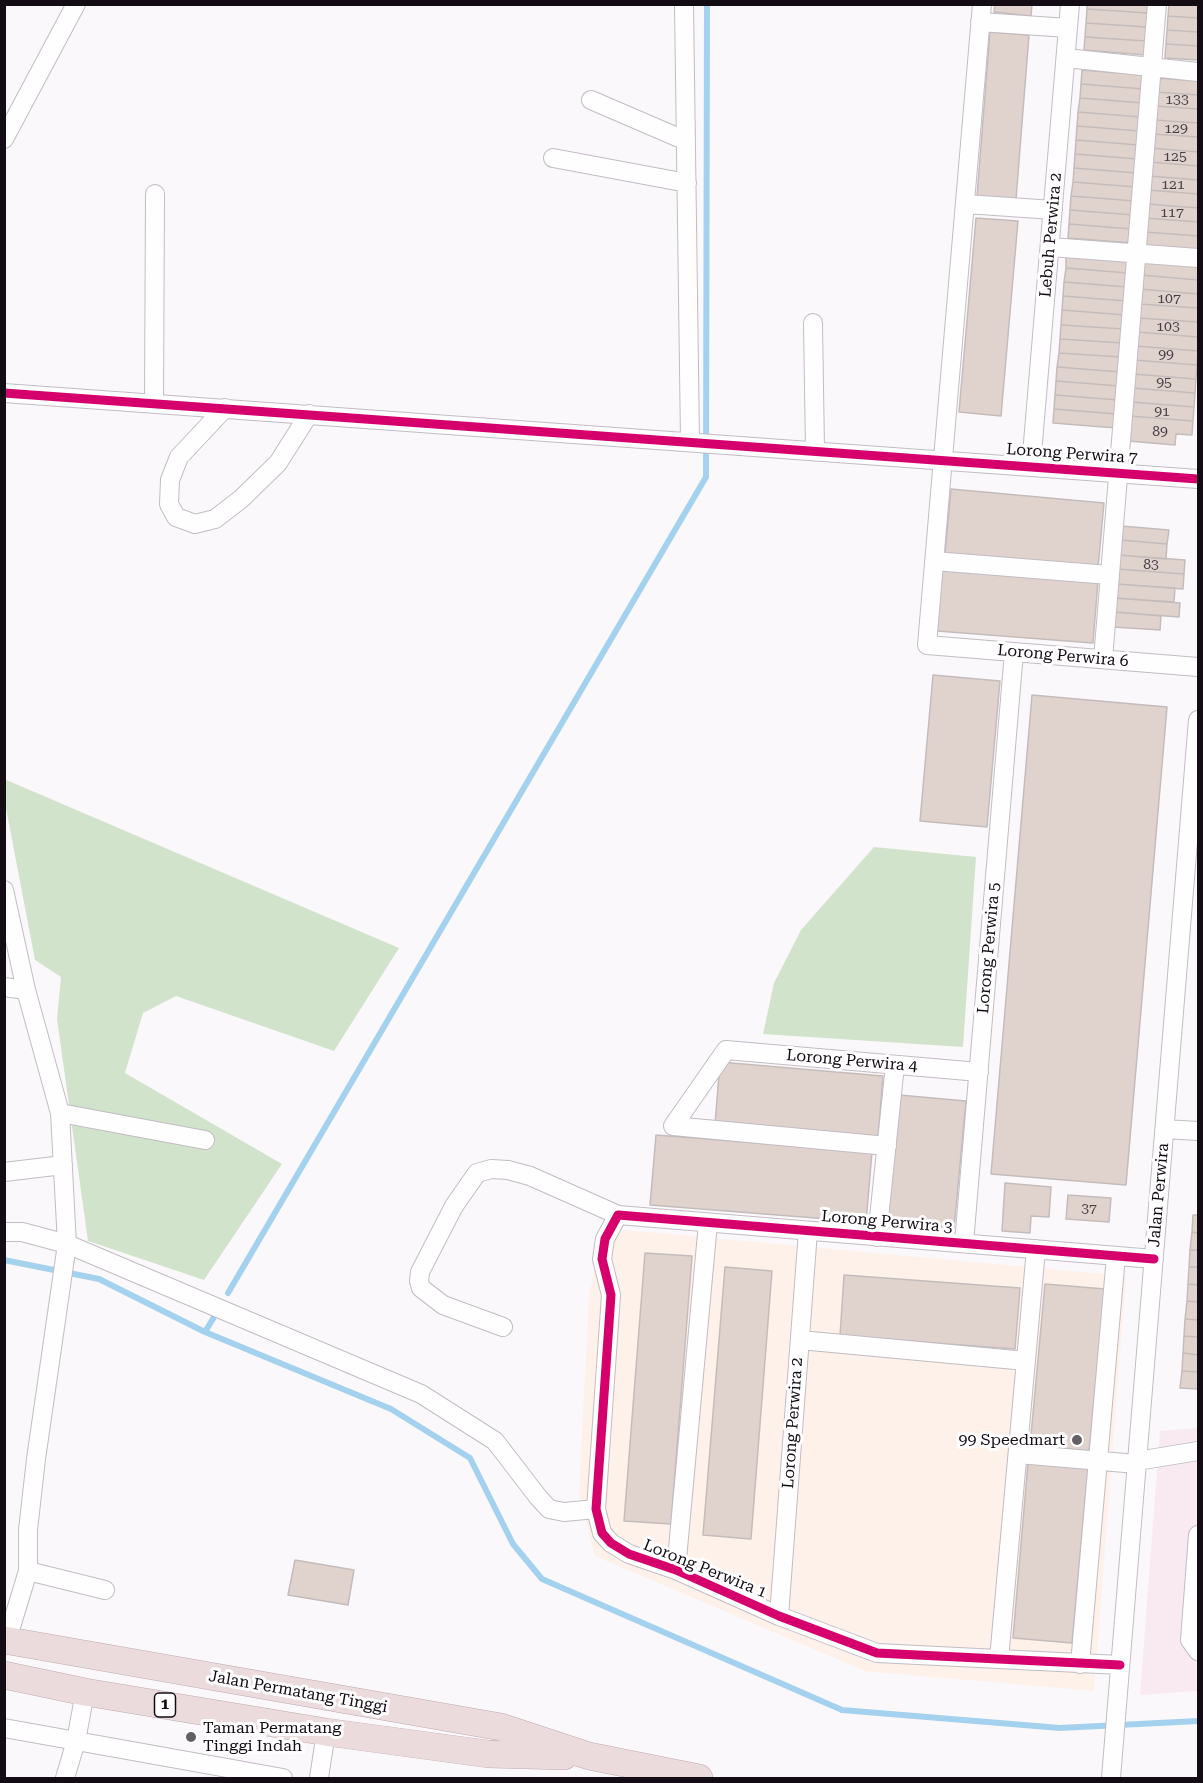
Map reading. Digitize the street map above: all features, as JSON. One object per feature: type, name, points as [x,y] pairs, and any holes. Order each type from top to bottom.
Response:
[{"type":"highway","name":"Jalan Permatang Tinggi","points":[[6,1640],[501,1727],[589,1756],[699,1779]]},
{"type":"highway","name":"Jalan Permatang Tinggi","points":[[4,1675],[85,1692],[326,1732],[488,1754],[589,1756]]},
{"type":"highway","points":[[300,1692],[315,1701],[321,1709],[326,1732]]},
{"type":"street","points":[[4,139],[76,4]]},
{"type":"street","points":[[684,4],[684,140],[693,441]]},
{"type":"street","name":"Lebuh Perwira 2","points":[[1031,466],[1070,4]]},
{"type":"street","points":[[1103,659],[1157,4]]},
{"type":"street","points":[[1068,28],[981,13],[934,561],[1109,575]]},
{"type":"street","points":[[1066,58],[1198,72]]},
{"type":"street","points":[[591,100],[684,140]]},
{"type":"street","points":[[553,158],[687,183]]},
{"type":"street","points":[[154,403],[155,194]]},
{"type":"street","points":[[966,204],[1053,210]]},
{"type":"street","points":[[1050,247],[1198,258]]},
{"type":"street","points":[[813,323],[815,450]]},
{"type":"street","name":"Lorong Perwira 7","points":[[4,393],[1198,479]]},
{"type":"street","points":[[225,408],[179,457],[170,480],[169,504],[176,518],[195,524],[216,519],[278,463],[309,414]]},
{"type":"street","name":"Lorong Perwira 6","points":[[934,561],[927,645],[1198,667]]},
{"type":"street","name":"Lorong Perwira 5","points":[[964,1244],[1014,652]]},
{"type":"street","name":"Jalan Perwira","points":[[1112,1773],[1165,1128],[1192,884],[1198,720]]},
{"type":"street","points":[[4,890],[26,990],[60,1113],[67,1244],[36,1459],[28,1530],[28,1571],[6,1640]]},
{"type":"street","points":[[4,987],[26,990]]},
{"type":"street","name":"Lorong Perwira 4","points":[[887,1146],[673,1126],[726,1050],[979,1072]]},
{"type":"street","points":[[878,1237],[895,1065]]},
{"type":"street","points":[[60,1113],[205,1140]]},
{"type":"street","points":[[1165,1128],[1198,1131]]},
{"type":"street","points":[[4,1172],[63,1165]]},
{"type":"street","name":"Lorong Perwira 3","points":[[503,1327],[443,1305],[421,1288],[419,1281],[420,1272],[454,1206],[477,1173],[491,1169],[508,1170],[530,1176],[618,1215],[1154,1259]]},
{"type":"street","name":"Lorong Perwira 1","points":[[618,1215],[605,1239],[602,1259],[611,1295],[596,1509],[602,1533],[611,1543],[629,1554],[676,1570],[779,1616],[877,1653],[1120,1665]]},
{"type":"street","points":[[676,1570],[708,1223]]},
{"type":"street","name":"Lorong Perwira 2","points":[[779,1616],[808,1231]]},
{"type":"street","points":[[4,1232],[22,1232],[67,1244],[421,1394],[495,1441],[549,1509],[564,1512],[596,1509]]},
{"type":"street","points":[[999,1659],[1036,1249]]},
{"type":"street","points":[[1080,1664],[1116,1256]]},
{"type":"street","points":[[800,1340],[1026,1361]]},
{"type":"street","points":[[1018,1454],[1137,1462],[1198,1451]]},
{"type":"street","points":[[1198,1535],[1190,1640],[1198,1651]]},
{"type":"street","points":[[28,1571],[105,1590]]},
{"type":"street","points":[[65,1779],[76,1741],[85,1692]]},
{"type":"street","points":[[4,1728],[283,1779]]},
{"type":"street","points":[[319,1779],[326,1732]]},
{"type":"shaded area","points":[[603,1228],[1126,1276],[1094,1691],[865,1671],[595,1556],[579,1495],[589,1295]]},
{"type":"shaded area","points":[[1198,1428],[1198,1691],[1140,1695],[1160,1431]]},
{"type":"green space","points":[[4,779],[399,948],[334,1051],[176,996],[143,1013],[125,1073],[282,1164],[204,1280],[88,1241],[57,1019],[61,977],[35,960],[5,803]]},
{"type":"green space","points":[[874,847],[976,857],[963,1047],[763,1034],[774,983],[801,930]]},
{"type":"building","points":[[995,4],[1032,4],[1031,16],[994,12]]},
{"type":"building","points":[[1087,4],[1149,4],[1148,13],[1087,9]]},
{"type":"building","points":[[1169,4],[1198,4],[1198,18],[1168,16]]},
{"type":"building","points":[[1087,9],[1148,13],[1147,27],[1086,23]]},
{"type":"building","points":[[1168,16],[1198,18],[1198,32],[1167,30]]},
{"type":"building","points":[[1086,23],[1147,27],[1146,41],[1085,37]]},
{"type":"building","points":[[1167,30],[1198,32],[1198,46],[1166,44]]},
{"type":"building","points":[[990,32],[1029,35],[1016,199],[977,196]]},
{"type":"building","points":[[1085,37],[1146,41],[1145,55],[1084,50]]},
{"type":"building","points":[[1166,44],[1198,46],[1198,60],[1165,58]]},
{"type":"building","points":[[1082,70],[1145,75],[1144,89],[1081,84]]},
{"type":"building","points":[[1157,78],[1198,81],[1198,95],[1156,92]]},
{"type":"building","points":[[1081,84],[1144,89],[1143,103],[1080,98]]},
{"type":"building","points":[[1156,92],[1198,95],[1198,109],[1155,106]]},
{"type":"building","points":[[1080,98],[1143,103],[1141,117],[1078,112]]},
{"type":"building","points":[[1155,106],[1198,109],[1198,123],[1154,120]]},
{"type":"building","points":[[1078,112],[1141,117],[1140,131],[1077,126]]},
{"type":"building","points":[[1154,120],[1198,123],[1198,137],[1152,134]]},
{"type":"building","points":[[1077,126],[1140,131],[1139,145],[1076,140]]},
{"type":"building","points":[[1152,134],[1198,137],[1198,152],[1151,148]]},
{"type":"building","points":[[1076,140],[1139,145],[1138,159],[1075,154]]},
{"type":"building","points":[[1151,148],[1198,152],[1198,166],[1150,162]]},
{"type":"building","points":[[1075,154],[1138,159],[1137,173],[1074,168]]},
{"type":"building","points":[[1150,162],[1198,166],[1198,180],[1149,176]]},
{"type":"building","points":[[1074,168],[1137,173],[1136,187],[1073,182]]},
{"type":"building","points":[[1149,176],[1198,180],[1198,194],[1148,190]]},
{"type":"building","points":[[1073,182],[1136,187],[1135,201],[1071,196]]},
{"type":"building","points":[[1148,190],[1198,194],[1198,208],[1147,204]]},
{"type":"building","points":[[1071,196],[1135,201],[1133,215],[1070,210]]},
{"type":"building","points":[[1147,204],[1198,208],[1198,222],[1146,218]]},
{"type":"building","points":[[1070,210],[1133,215],[1132,229],[1069,224]]},
{"type":"building","points":[[976,218],[1018,221],[1001,416],[959,412]]},
{"type":"building","points":[[1146,218],[1198,222],[1198,236],[1145,232]]},
{"type":"building","points":[[1069,224],[1132,229],[1131,243],[1068,238]]},
{"type":"building","points":[[1145,232],[1198,236],[1198,251],[1143,246]]},
{"type":"building","points":[[1066,254],[1130,259],[1128,273],[1066,268]]},
{"type":"building","points":[[1142,261],[1198,266],[1198,280],[1141,275]]},
{"type":"building","points":[[1066,268],[1128,273],[1127,287],[1064,282]]},
{"type":"building","points":[[1141,275],[1198,280],[1198,294],[1140,289]]},
{"type":"building","points":[[1064,282],[1127,287],[1126,301],[1063,296]]},
{"type":"building","points":[[1140,289],[1198,294],[1198,308],[1139,304]]},
{"type":"building","points":[[1063,296],[1126,301],[1125,315],[1062,310]]},
{"type":"building","points":[[1139,304],[1198,308],[1198,322],[1138,318]]},
{"type":"building","points":[[1062,310],[1125,315],[1124,329],[1061,325]]},
{"type":"building","points":[[1138,318],[1198,322],[1198,337],[1137,332]]},
{"type":"building","points":[[1061,325],[1124,329],[1123,343],[1060,339]]},
{"type":"building","points":[[1137,332],[1198,337],[1198,351],[1135,346]]},
{"type":"building","points":[[1060,339],[1123,343],[1122,357],[1059,353]]},
{"type":"building","points":[[1135,346],[1198,351],[1197,365],[1134,360]]},
{"type":"building","points":[[1059,353],[1122,357],[1121,372],[1057,367]]},
{"type":"building","points":[[1134,360],[1197,365],[1196,379],[1133,374]]},
{"type":"building","points":[[1057,367],[1121,372],[1119,386],[1056,381]]},
{"type":"building","points":[[1133,374],[1196,379],[1195,393],[1132,388]]},
{"type":"building","points":[[1056,381],[1119,386],[1118,400],[1055,395]]},
{"type":"building","points":[[1132,388],[1195,393],[1194,407],[1131,402]]},
{"type":"building","points":[[1055,395],[1118,400],[1117,414],[1054,409]]},
{"type":"building","points":[[1131,402],[1194,407],[1193,421],[1130,416]]},
{"type":"building","points":[[1054,409],[1117,414],[1116,428],[1053,423]]},
{"type":"building","points":[[1130,416],[1193,421],[1192,435],[1176,434],[1175,445],[1128,441]]},
{"type":"building","points":[[951,489],[1104,503],[1098,568],[945,554]]},
{"type":"building","points":[[1121,526],[1169,530],[1167,544],[1120,540]]},
{"type":"building","points":[[1120,540],[1167,544],[1166,559],[1118,555]]},
{"type":"building","points":[[1118,555],[1185,560],[1184,574],[1117,569]]},
{"type":"building","points":[[942,568],[1098,581],[1093,643],[937,631]]},
{"type":"building","points":[[1117,569],[1184,574],[1183,589],[1116,584]]},
{"type":"building","points":[[1116,584],[1175,588],[1174,602],[1115,598]]},
{"type":"building","points":[[1115,598],[1180,603],[1179,617],[1114,612]]},
{"type":"building","points":[[1114,612],[1161,616],[1160,630],[1113,627]]},
{"type":"building","points":[[933,675],[1000,681],[987,827],[920,821]]},
{"type":"building","points":[[1032,695],[1167,707],[1126,1185],[991,1174]]},
{"type":"building","points":[[720,1062],[883,1076],[878,1138],[715,1124]]},
{"type":"building","points":[[899,1095],[966,1101],[954,1228],[887,1222]]},
{"type":"building","points":[[656,1135],[872,1152],[866,1222],[650,1205]]},
{"type":"building","points":[[1005,1183],[1051,1187],[1049,1217],[1031,1216],[1030,1233],[1002,1231]]},
{"type":"building","points":[[1068,1195],[1111,1198],[1109,1222],[1066,1219]]},
{"type":"building","points":[[1193,1215],[1198,1215],[1198,1233],[1192,1232]]},
{"type":"building","points":[[1192,1232],[1198,1233],[1198,1250],[1190,1250]]},
{"type":"building","points":[[1190,1250],[1198,1250],[1198,1267],[1189,1267]]},
{"type":"building","points":[[645,1253],[692,1256],[671,1524],[624,1521]]},
{"type":"building","points":[[725,1267],[772,1271],[751,1539],[703,1535]]},
{"type":"building","points":[[1189,1267],[1198,1267],[1198,1285],[1188,1284]]},
{"type":"building","points":[[844,1275],[1020,1288],[1015,1349],[840,1336]]},
{"type":"building","points":[[1045,1284],[1105,1289],[1089,1451],[1030,1446]]},
{"type":"building","points":[[1188,1284],[1198,1285],[1198,1302],[1187,1301]]},
{"type":"building","points":[[1187,1301],[1198,1302],[1198,1320],[1185,1319]]},
{"type":"building","points":[[1185,1319],[1198,1320],[1198,1337],[1184,1336]]},
{"type":"building","points":[[1184,1336],[1198,1337],[1198,1355],[1183,1353]]},
{"type":"building","points":[[1183,1353],[1198,1355],[1198,1372],[1182,1371]]},
{"type":"building","points":[[1182,1371],[1198,1372],[1198,1389],[1180,1388]]},
{"type":"building","points":[[1028,1463],[1088,1468],[1072,1643],[1013,1638]]},
{"type":"building","points":[[295,1560],[354,1570],[348,1605],[288,1595]]},
{"type":"waterway","points":[[228,1293],[706,477],[707,4]]},
{"type":"waterway","points":[[4,1260],[99,1279],[205,1332],[391,1409],[470,1458],[513,1544],[542,1579],[842,1710],[1060,1728],[1198,1721]]},
{"type":"waterway","points":[[205,1332],[214,1317]]},
{"type":"cycle path","points":[[4,393],[1198,479]]},
{"type":"cycle path","points":[[1120,1665],[877,1653],[779,1616],[676,1570],[629,1554],[611,1543],[602,1533],[596,1509],[611,1295],[602,1259],[605,1239],[618,1215],[1154,1259]]},
{"type":"place","name":"99 Speedmart","points":[[1077,1440]]},
{"type":"place","name":"Taman Permatang Tinggi Indah","points":[[191,1737]]}]
